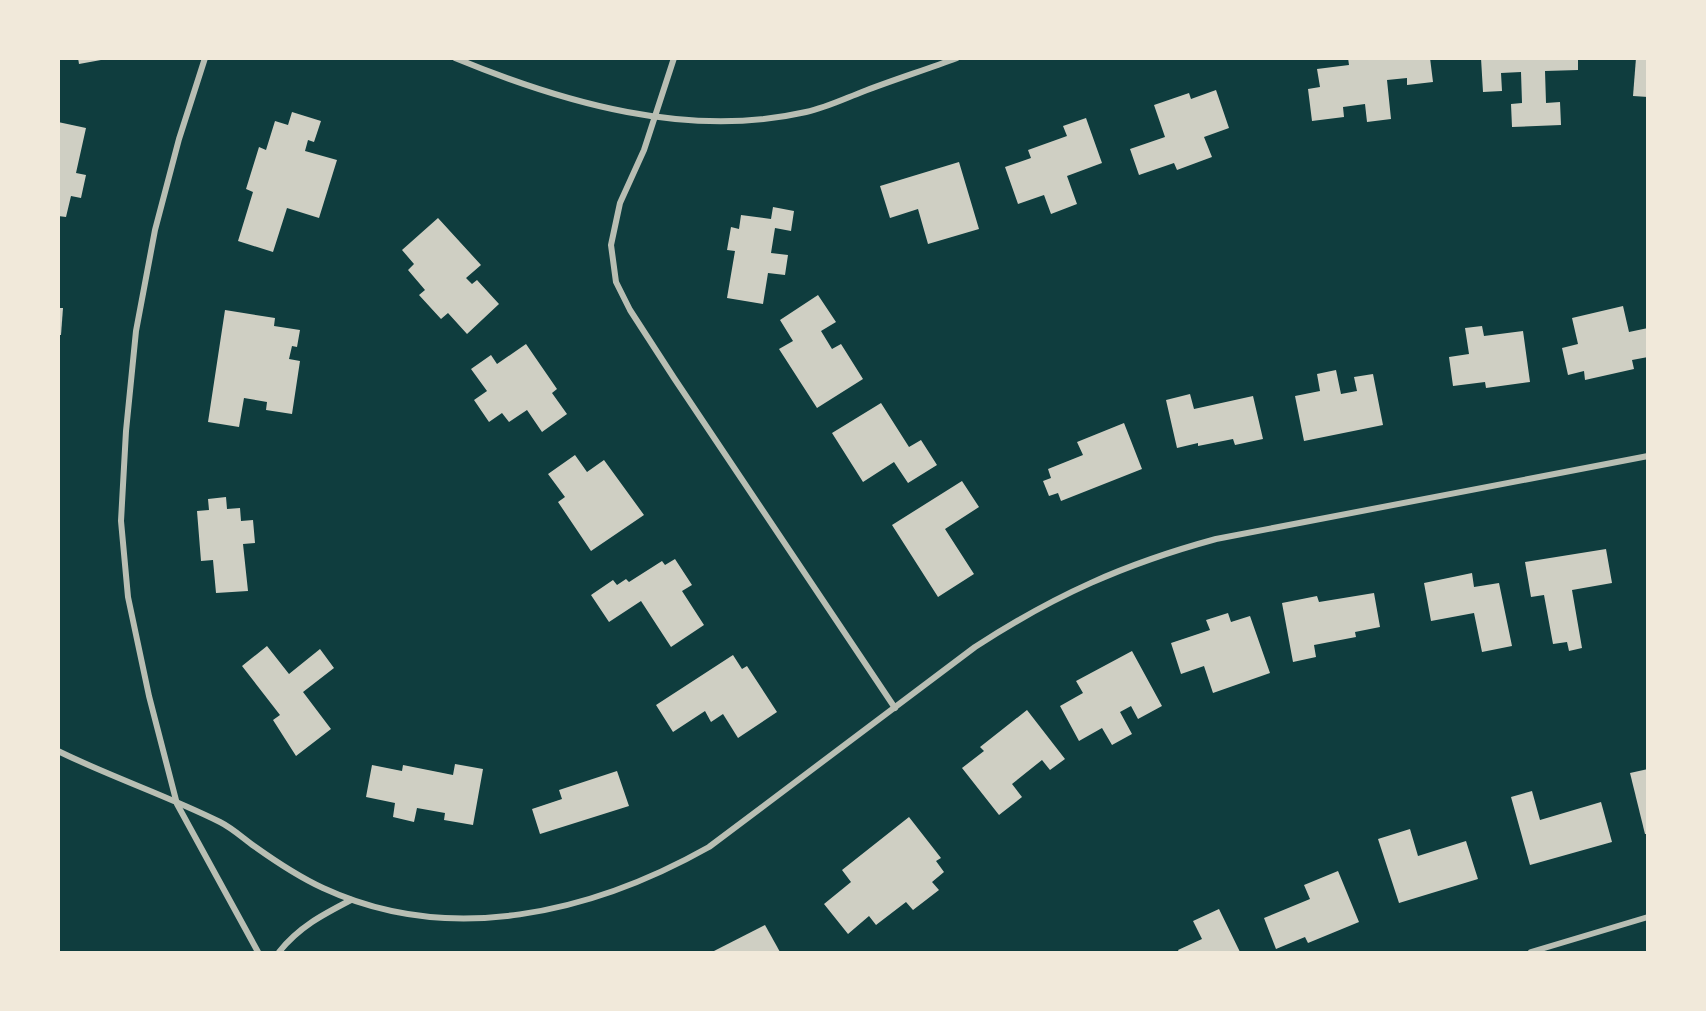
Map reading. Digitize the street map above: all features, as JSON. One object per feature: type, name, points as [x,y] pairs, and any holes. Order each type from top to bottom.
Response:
[{"type":"street","points":[[205,58],[179,139],[155,230],[136,331],[126,431],[121,521],[128,597],[149,696],[177,804],[258,952]]},
{"type":"street","points":[[455,58],[518,83],[611,109],[656,116],[725,122],[807,112],[957,58]]},
{"type":"street","points":[[674,58],[656,116],[620,203],[611,245],[616,282],[630,310],[896,708]]},
{"type":"street","points":[[58,751],[222,823],[294,872],[351,900],[431,918],[474,919],[529,914],[573,905],[623,889],[665,872],[709,847],[975,647],[1010,624],[1098,578],[1157,555],[1216,539],[1647,456]]},
{"type":"street","points":[[279,952],[290,938],[312,919],[351,900]]},
{"type":"street","points":[[1531,952],[1647,917]]},
{"type":"building","points":[[78,58],[100,58],[101,60],[79,64]]},
{"type":"building","points":[[1348,58],[1430,58],[1433,82],[1407,85],[1407,78],[1387,80],[1391,119],[1367,122],[1365,104],[1343,107],[1344,117],[1312,121],[1308,89],[1320,87],[1317,69],[1349,65]]},
{"type":"building","points":[[1481,58],[1578,58],[1578,70],[1545,71],[1546,103],[1560,102],[1561,125],[1512,127],[1511,104],[1522,103],[1521,72],[1501,73],[1502,91],[1483,92]]},
{"type":"building","points":[[1636,58],[1648,58],[1648,97],[1633,96]]},
{"type":"building","points":[[1216,90],[1229,128],[1204,137],[1212,157],[1177,170],[1174,163],[1139,175],[1130,149],[1165,137],[1154,105],[1189,93],[1191,99]]},
{"type":"building","points":[[292,112],[321,121],[314,142],[308,140],[305,151],[337,160],[319,218],[287,208],[273,252],[238,241],[253,192],[246,189],[259,147],[266,150],[275,121],[288,125]]},
{"type":"building","points":[[1086,118],[1102,163],[1067,176],[1077,204],[1051,214],[1044,195],[1018,204],[1005,167],[1031,158],[1028,150],[1067,136],[1063,126]]},
{"type":"building","points":[[58,122],[86,128],[76,173],[86,175],[81,198],[71,196],[66,217],[58,216]]},
{"type":"building","points":[[959,162],[979,229],[928,244],[918,209],[890,218],[880,186]]},
{"type":"building","points":[[773,207],[794,211],[791,231],[775,228],[771,253],[788,255],[785,275],[768,273],[763,304],[727,298],[735,251],[727,250],[731,227],[739,229],[741,215],[771,219]]},
{"type":"building","points":[[438,218],[481,265],[466,278],[472,284],[477,280],[499,304],[467,334],[448,313],[441,319],[419,295],[425,290],[408,270],[414,264],[402,250]]},
{"type":"building","points":[[818,295],[836,322],[821,331],[832,349],[841,344],[863,379],[817,408],[779,349],[793,341],[780,320]]},
{"type":"building","points":[[1623,306],[1629,332],[1648,328],[1648,357],[1632,360],[1634,369],[1585,380],[1584,371],[1568,375],[1562,348],[1578,344],[1572,318]]},
{"type":"building","points":[[58,308],[63,308],[61,335],[58,335]]},
{"type":"building","points":[[225,310],[275,318],[274,326],[300,330],[297,347],[292,346],[289,359],[300,361],[292,414],[266,410],[267,402],[244,398],[239,427],[208,422]]},
{"type":"building","points":[[1482,326],[1484,336],[1523,331],[1530,382],[1486,388],[1485,382],[1453,386],[1449,357],[1469,354],[1465,328]]},
{"type":"building","points":[[526,344],[557,389],[552,393],[567,414],[542,432],[527,410],[509,422],[502,413],[489,422],[474,400],[487,391],[471,369],[491,355],[497,364]]},
{"type":"building","points":[[1336,370],[1341,394],[1357,391],[1354,377],[1373,374],[1383,425],[1304,441],[1295,396],[1320,391],[1317,374]]},
{"type":"building","points":[[1190,394],[1194,409],[1253,396],[1263,439],[1235,445],[1233,439],[1177,448],[1166,400]]},
{"type":"building","points":[[881,403],[909,447],[921,440],[937,465],[908,483],[894,462],[863,482],[832,433]]},
{"type":"building","points":[[1124,423],[1142,469],[1061,501],[1058,493],[1049,496],[1043,481],[1051,478],[1048,469],[1083,455],[1077,442]]},
{"type":"building","points":[[575,455],[587,472],[604,460],[644,515],[591,551],[558,502],[565,497],[548,474]]},
{"type":"building","points":[[962,481],[979,507],[945,529],[974,574],[938,597],[892,525]]},
{"type":"building","points":[[226,497],[227,509],[240,508],[241,521],[253,520],[255,543],[243,544],[248,591],[216,593],[213,560],[201,561],[197,511],[209,510],[208,499]]},
{"type":"building","points":[[1606,549],[1612,583],[1572,590],[1582,648],[1569,651],[1567,642],[1553,644],[1544,595],[1531,597],[1525,562]]},
{"type":"building","points":[[675,559],[692,585],[682,591],[704,625],[671,647],[641,601],[609,622],[591,595],[613,580],[617,585],[626,579],[629,582],[662,561],[665,565]]},
{"type":"building","points":[[1472,573],[1474,587],[1499,583],[1512,646],[1482,652],[1474,613],[1431,621],[1424,583]]},
{"type":"building","points":[[1374,593],[1380,627],[1355,632],[1356,637],[1314,645],[1316,657],[1293,662],[1282,603],[1317,596],[1319,602]]},
{"type":"building","points":[[1228,613],[1231,622],[1250,616],[1270,673],[1213,693],[1204,666],[1181,674],[1171,643],[1210,630],[1206,620]]},
{"type":"building","points":[[267,646],[289,674],[320,649],[334,668],[303,692],[331,729],[296,756],[273,720],[280,715],[242,666]]},
{"type":"building","points":[[1132,651],[1162,706],[1138,719],[1131,706],[1120,712],[1132,734],[1112,745],[1102,728],[1079,741],[1060,706],[1083,693],[1076,681]]},
{"type":"building","points":[[733,655],[742,669],[747,666],[777,712],[738,738],[723,714],[711,722],[705,711],[673,732],[656,705]]},
{"type":"building","points":[[1027,710],[1065,759],[1050,770],[1042,760],[1012,784],[1022,797],[999,815],[962,768],[984,751],[980,747]]},
{"type":"building","points":[[455,764],[483,769],[473,825],[444,820],[445,813],[417,808],[414,822],[393,817],[395,803],[366,797],[372,765],[402,771],[403,765],[453,775]]},
{"type":"building","points":[[1648,769],[1648,834],[1645,834],[1630,773]]},
{"type":"building","points":[[617,771],[629,806],[540,834],[532,809],[562,799],[559,790]]},
{"type":"building","points":[[1532,791],[1540,820],[1601,802],[1612,842],[1530,865],[1511,797]]},
{"type":"building","points":[[909,817],[941,858],[936,861],[944,872],[932,882],[939,890],[913,910],[906,902],[876,925],[869,916],[848,934],[824,904],[851,882],[842,870]]},
{"type":"building","points":[[1410,829],[1418,856],[1466,841],[1478,879],[1399,903],[1378,839]]},
{"type":"building","points":[[1338,871],[1359,922],[1308,943],[1305,937],[1276,949],[1264,918],[1310,899],[1304,885]]},
{"type":"building","points":[[1219,909],[1240,952],[1179,952],[1178,950],[1202,939],[1193,921]]},
{"type":"building","points":[[765,925],[780,952],[712,952]]}]
